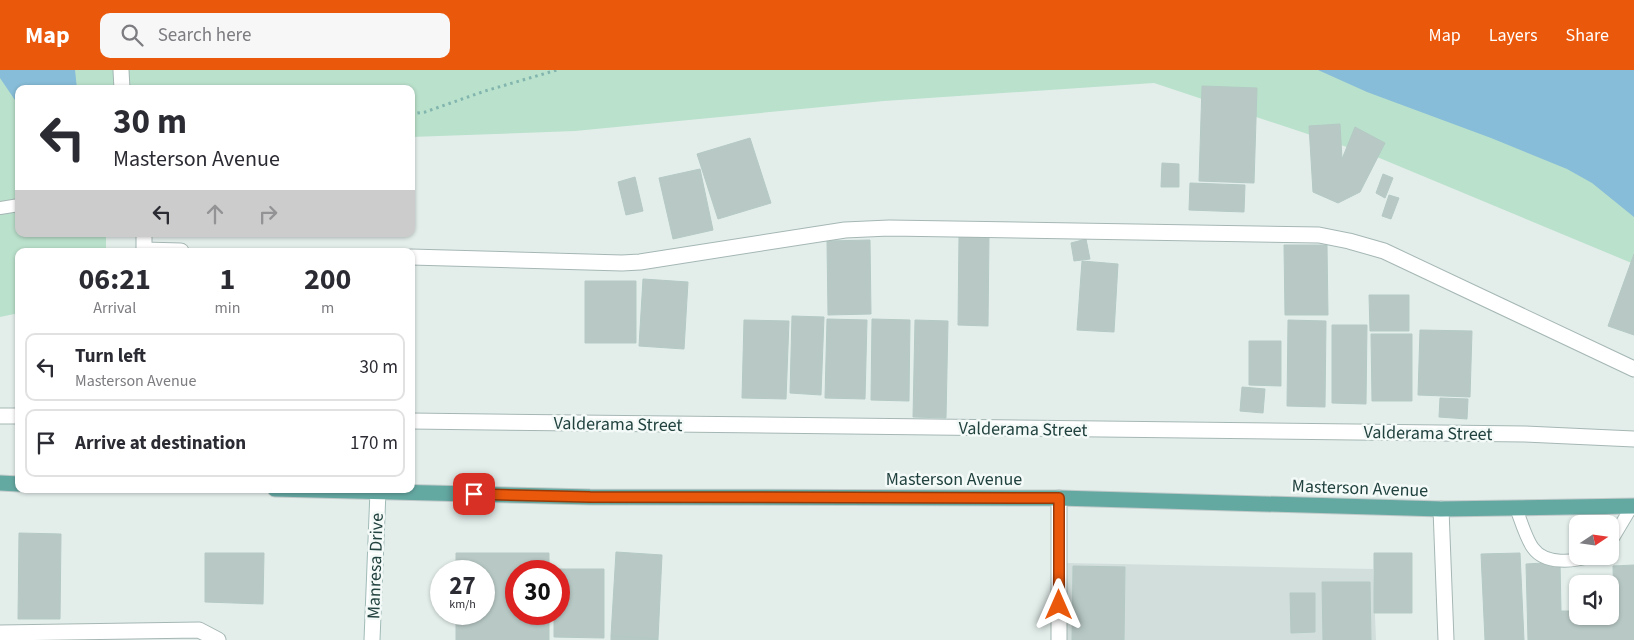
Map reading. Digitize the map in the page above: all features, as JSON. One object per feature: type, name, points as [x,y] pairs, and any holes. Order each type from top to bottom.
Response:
[{"type":"main road","points":[[0,484],[15,484]]},
{"type":"main road","name":"Masterson Avenue","points":[[415,492],[600,498],[1059,498],[1441,509],[1633,506]]},
{"type":"street","points":[[121,70],[122,85]]},
{"type":"street","points":[[415,257],[640,262],[845,230],[889,228],[1319,235],[1384,251],[1634,369]]},
{"type":"street","points":[[0,416],[15,416]]},
{"type":"street","name":"Valderama Street","points":[[415,421],[1525,434],[1634,439]]},
{"type":"street","name":"Manresa Drive","points":[[372,640],[378,493]]},
{"type":"street","points":[[1059,498],[1059,640]]},
{"type":"street","points":[[1441,509],[1446,640]]},
{"type":"street","points":[[0,632],[199,630],[218,640]]},
{"type":"lane","points":[[0,208],[15,206]]},
{"type":"lane","points":[[1619,529],[1633,506]]},
{"type":"lane","points":[[1516,508],[1533,548],[1548,559],[1569,560]]},
{"type":"path","points":[[415,113],[425,112],[485,90],[557,70]]},
{"type":"shaded area","points":[[1065,563],[1373,569],[1376,640],[1063,640]]},
{"type":"green space","points":[[0,70],[1634,70],[1634,264],[1377,157],[1154,83],[884,101],[575,131],[415,137],[415,85],[15,85],[15,237],[106,237],[106,248],[15,248],[15,314],[0,317]]},
{"type":"water","points":[[0,70],[75,70],[77,85],[15,85],[15,100],[0,78]]},
{"type":"water","points":[[1318,70],[1634,70],[1634,217],[1592,183],[1567,169],[1491,138],[1367,92]]},
{"type":"building","points":[[1202,86],[1257,88],[1254,183],[1199,181]]},
{"type":"building","points":[[1340,124],[1342,159],[1355,127],[1385,143],[1360,192],[1338,203],[1313,192],[1309,126]]},
{"type":"building","points":[[750,138],[771,203],[718,219],[697,154]]},
{"type":"building","points":[[1162,163],[1179,164],[1179,187],[1161,187]]},
{"type":"building","points":[[700,169],[713,230],[673,239],[659,178]]},
{"type":"building","points":[[1383,174],[1393,178],[1385,198],[1376,193]]},
{"type":"building","points":[[635,177],[643,211],[626,215],[618,182]]},
{"type":"building","points":[[1190,183],[1245,185],[1244,212],[1189,210]]},
{"type":"building","points":[[1389,195],[1399,198],[1391,219],[1382,216]]},
{"type":"building","points":[[959,236],[989,237],[988,326],[958,325]]},
{"type":"building","points":[[1086,239],[1090,259],[1074,261],[1071,243]]},
{"type":"building","points":[[870,240],[871,314],[828,315],[827,241]]},
{"type":"building","points":[[1284,245],[1327,245],[1328,315],[1285,315]]},
{"type":"building","points":[[1634,254],[1634,335],[1608,326]]},
{"type":"building","points":[[1082,261],[1118,264],[1114,332],[1077,330]]},
{"type":"building","points":[[643,279],[688,282],[684,349],[639,346]]},
{"type":"building","points":[[585,281],[636,281],[636,343],[585,343]]},
{"type":"building","points":[[1369,295],[1409,295],[1409,331],[1370,331]]},
{"type":"building","points":[[792,316],[824,317],[821,395],[790,393]]},
{"type":"building","points":[[827,319],[867,320],[865,399],[825,398]]},
{"type":"building","points":[[872,319],[910,320],[909,401],[871,400]]},
{"type":"building","points":[[744,320],[789,321],[786,399],[742,398]]},
{"type":"building","points":[[915,320],[948,321],[946,418],[913,417]]},
{"type":"building","points":[[1288,320],[1326,321],[1325,407],[1287,406]]},
{"type":"building","points":[[1332,325],[1367,325],[1366,404],[1332,403]]},
{"type":"building","points":[[1420,330],[1472,331],[1470,397],[1418,395]]},
{"type":"building","points":[[1371,334],[1412,334],[1412,401],[1372,401]]},
{"type":"building","points":[[1249,341],[1281,341],[1281,386],[1249,385]]},
{"type":"building","points":[[1242,387],[1265,389],[1263,413],[1240,411]]},
{"type":"building","points":[[1440,398],[1468,399],[1467,419],[1439,417]]},
{"type":"building","points":[[19,533],[61,534],[60,619],[18,619]]},
{"type":"building","points":[[616,552],[662,555],[658,639],[611,636]]},
{"type":"building","points":[[205,553],[264,553],[263,604],[205,602]]},
{"type":"building","points":[[456,553],[549,553],[549,560],[505,560],[505,625],[549,625],[549,640],[456,640],[456,625],[495,625],[495,560],[456,560]]},
{"type":"building","points":[[1374,553],[1412,553],[1412,613],[1374,613]]},
{"type":"building","points":[[1520,553],[1524,640],[1485,640],[1481,554]]},
{"type":"building","points":[[1560,562],[1561,611],[1569,611],[1569,625],[1619,625],[1619,575],[1613,575],[1613,566],[1634,565],[1634,640],[1528,640],[1526,564]]},
{"type":"building","points":[[1073,566],[1125,567],[1124,640],[1072,640]]},
{"type":"building","points":[[570,569],[604,569],[604,638],[554,637],[554,625],[570,625]]},
{"type":"building","points":[[1322,582],[1370,582],[1371,640],[1323,640]]},
{"type":"building","points":[[1290,593],[1315,593],[1315,632],[1291,633]]},
{"type":"building","points":[[611,636],[658,639],[658,640],[611,640]]},
{"type":"route","points":[[474,494],[590,497],[1059,498],[1059,605]]}]
